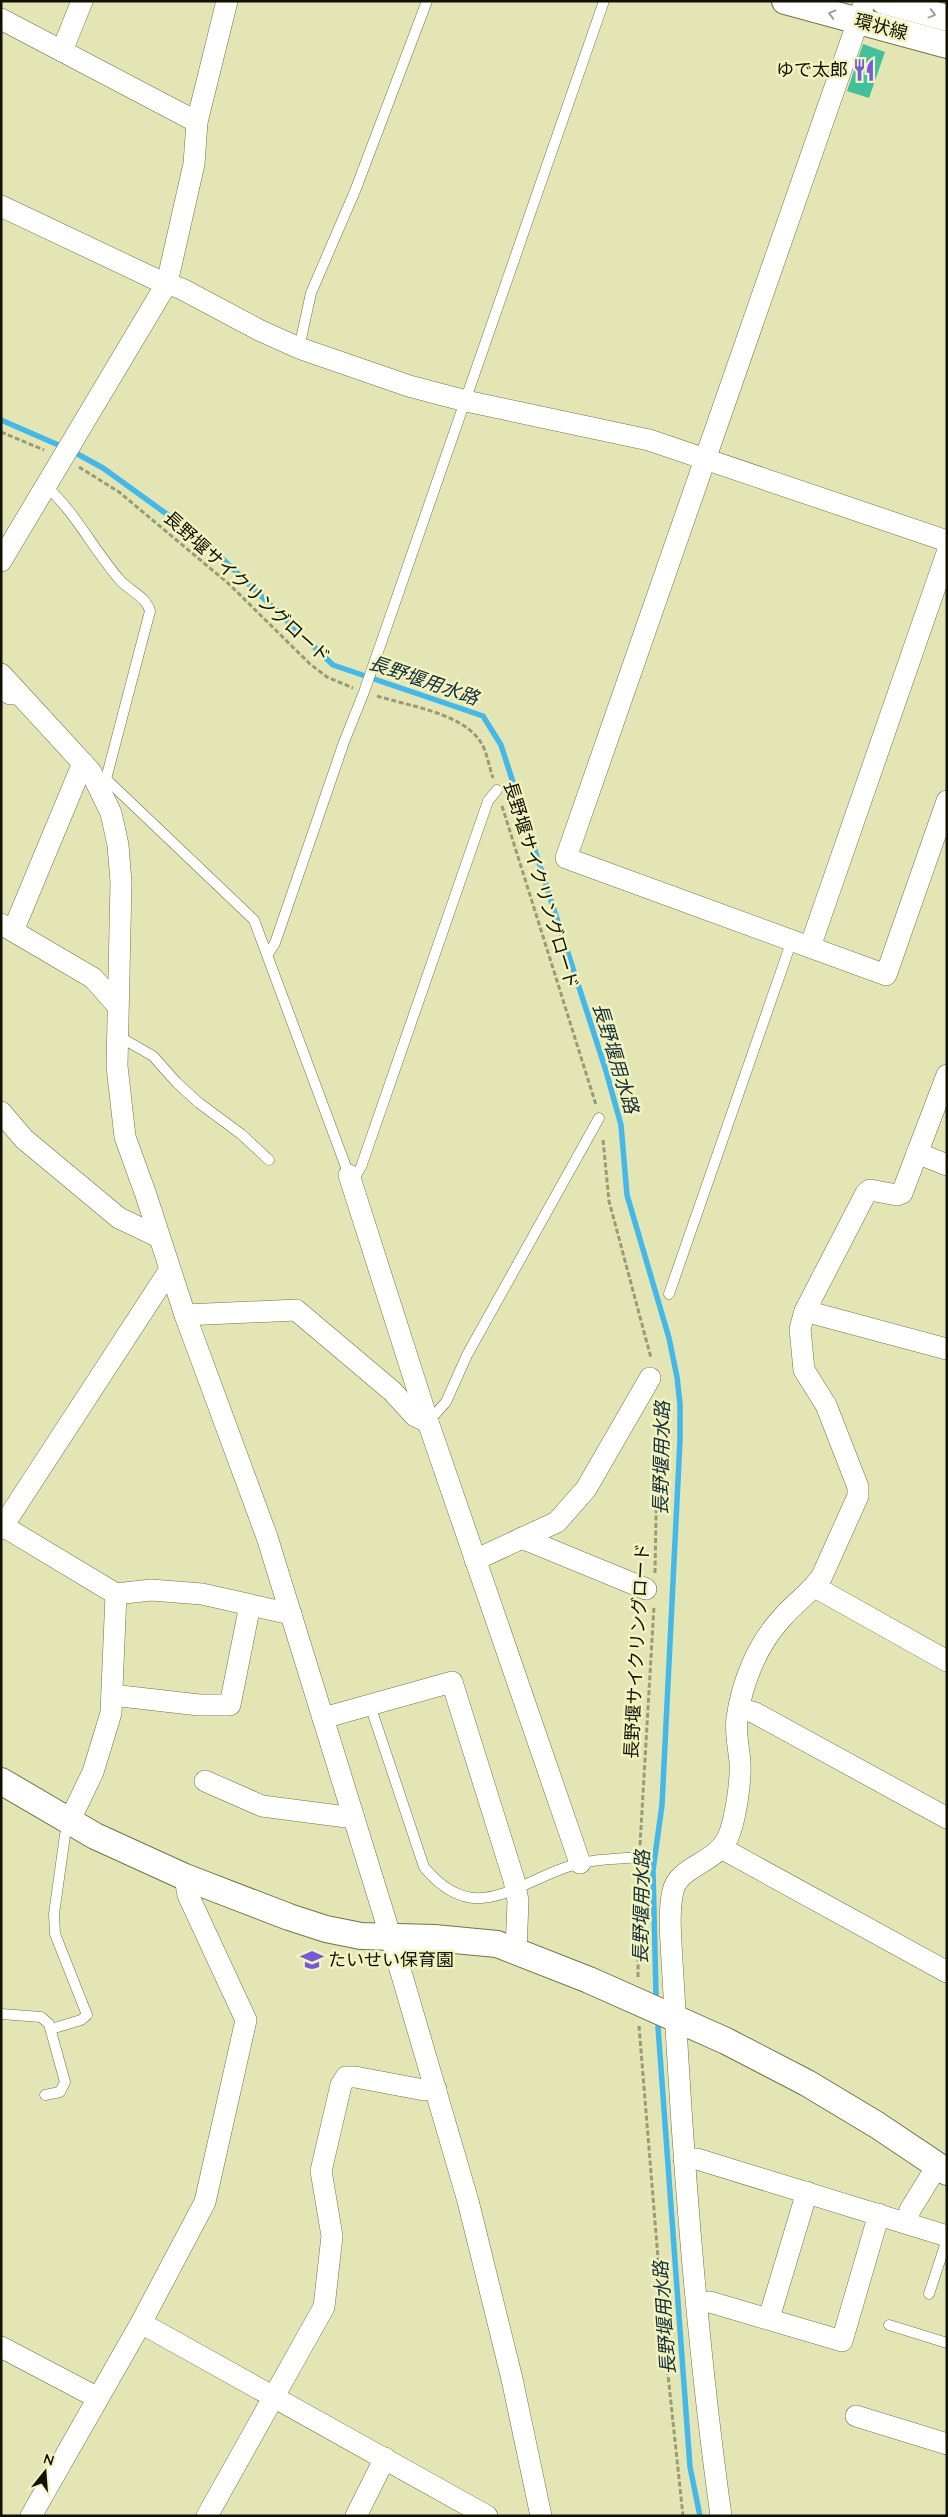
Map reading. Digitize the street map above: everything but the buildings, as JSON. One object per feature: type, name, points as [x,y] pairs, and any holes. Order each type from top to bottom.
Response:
[{"type":"street","points":[[62,51],[82,1]]},
{"type":"street","points":[[1,561],[167,283],[194,164],[197,122],[227,1]]},
{"type":"street","name":"環状線","points":[[785,1],[862,11],[947,45]]},
{"type":"street","name":"環状線","points":[[884,1],[947,18]]},
{"type":"street","points":[[862,11],[566,858],[886,975],[947,801]]},
{"type":"street","points":[[1,19],[197,122]]},
{"type":"street","points":[[1,206],[167,283],[299,348],[408,386],[466,402],[649,440],[947,541]]},
{"type":"street","points":[[801,943],[947,553]]},
{"type":"street","points":[[1,674],[102,781],[118,845],[120,882],[117,1005],[119,1099],[125,1137],[146,1195],[169,1271],[267,1537],[391,1938],[470,2211],[512,2379],[541,2516]]},
{"type":"street","points":[[83,763],[7,927],[93,978],[117,1005]]},
{"type":"street","points":[[721,2516],[697,2303],[684,2159],[671,1940],[673,1889],[678,1880],[685,1874],[723,1849],[731,1831],[740,1773],[736,1731],[744,1687],[761,1646],[782,1617],[815,1587],[822,1576],[858,1496],[858,1487],[827,1406],[804,1370],[800,1329],[805,1311],[866,1193],[870,1190],[897,1195],[902,1193],[947,1075]]},
{"type":"street","points":[[1,1112],[24,1139],[119,1218],[159,1237]]},
{"type":"street","points":[[918,1153],[947,1165]]},
{"type":"street","points":[[350,1179],[428,1422],[580,1863]]},
{"type":"street","points":[[169,1271],[2,1527],[116,1594],[151,1590],[202,1594],[291,1614]]},
{"type":"street","points":[[185,1315],[296,1310],[392,1391],[415,1416],[428,1422]]},
{"type":"street","points":[[805,1311],[947,1349]]},
{"type":"street","points":[[475,1560],[557,1522],[586,1489],[653,1378]]},
{"type":"street","points":[[522,1538],[652,1589]]},
{"type":"street","points":[[815,1587],[945,1652]]},
{"type":"street","points":[[68,1822],[93,1772],[111,1713],[116,1594]]},
{"type":"street","points":[[112,1694],[199,1705],[230,1705],[250,1605]]},
{"type":"street","points":[[323,1718],[452,1682],[516,1890],[518,1931],[516,1951]]},
{"type":"street","points":[[739,1708],[755,1713],[947,1818]]},
{"type":"street","points":[[1,1781],[68,1822],[185,1877],[289,1917],[326,1929],[361,1936],[484,1942],[516,1951],[726,2041],[807,2083],[870,2120],[942,2169],[910,2210],[907,2223]]},
{"type":"street","points":[[205,1781],[262,1806],[354,1818]]},
{"type":"street","points":[[723,1849],[947,1972]]},
{"type":"street","points":[[31,2516],[141,2323],[205,2202],[246,2020],[188,1894],[185,1877]]},
{"type":"street","points":[[207,2516],[324,2307],[332,2236],[321,2171],[340,2085],[346,2077],[355,2077],[424,2090],[436,2089]]},
{"type":"street","points":[[684,2159],[697,2159],[879,2214],[947,2237]]},
{"type":"street","points":[[769,2318],[807,2192]]},
{"type":"street","points":[[697,2303],[710,2302],[842,2341],[879,2214]]},
{"type":"street","points":[[141,2323],[487,2516]]},
{"type":"street","points":[[1,2348],[98,2398]]},
{"type":"street","points":[[856,2416],[947,2444]]},
{"type":"street","points":[[356,2516],[385,2458]]},
{"type":"lane","points":[[299,348],[311,293],[355,191],[427,1]]},
{"type":"lane","points":[[268,954],[275,943],[344,742],[368,691],[372,670],[604,1]]},
{"type":"lane","points":[[46,486],[62,500],[120,580],[148,602],[150,612],[102,781],[245,909],[257,926],[350,1179],[361,1167],[488,801],[497,790]]},
{"type":"lane","points":[[1,695],[8,699],[25,700]]},
{"type":"lane","points":[[669,1294],[801,943]]},
{"type":"lane","points":[[118,1036],[152,1056],[199,1104],[240,1134],[269,1160]]},
{"type":"lane","points":[[428,1422],[446,1402],[467,1355],[599,1118]]},
{"type":"lane","points":[[370,1705],[424,1867],[435,1881],[450,1892],[478,1900],[516,1890],[580,1863],[640,1857]]},
{"type":"lane","points":[[51,2029],[81,2020],[86,2015],[55,1934],[54,1914],[68,1822]]},
{"type":"lane","points":[[1,2014],[41,2018],[49,2024],[65,2082],[60,2092],[45,2095]]},
{"type":"lane","points":[[930,2294],[947,2237]]},
{"type":"lane","points":[[888,2325],[947,2343]]},
{"type":"path","points":[[1,432],[50,453]]},
{"type":"path","name":"長野堰サイクリングロード","points":[[76,465],[119,492],[222,578],[310,664],[327,677],[355,689]]},
{"type":"path","name":"長野堰サイクリングロード","points":[[368,691],[455,720],[471,730],[481,743],[599,1118],[609,1201],[653,1378],[652,1589],[640,1857],[638,1979]]},
{"type":"path","points":[[639,2025],[666,2356],[683,2516]]},
{"type":"waterway","name":"長野堰用水路","points":[[1,420],[63,447]]},
{"type":"waterway","name":"長野堰用水路","points":[[72,451],[103,468],[204,541],[333,665],[483,716],[501,745],[606,1071],[621,1125],[627,1195],[669,1338],[677,1377],[680,1404],[680,1440],[662,1805],[653,1870],[656,1994]]},
{"type":"waterway","name":"長野堰用水路","points":[[658,2027],[690,2467],[700,2516]]},
{"type":"place","name":"ゆで太郎","points":[[864,70]]},
{"type":"place","name":"たいせい保育園","points":[[312,1960]]}]
